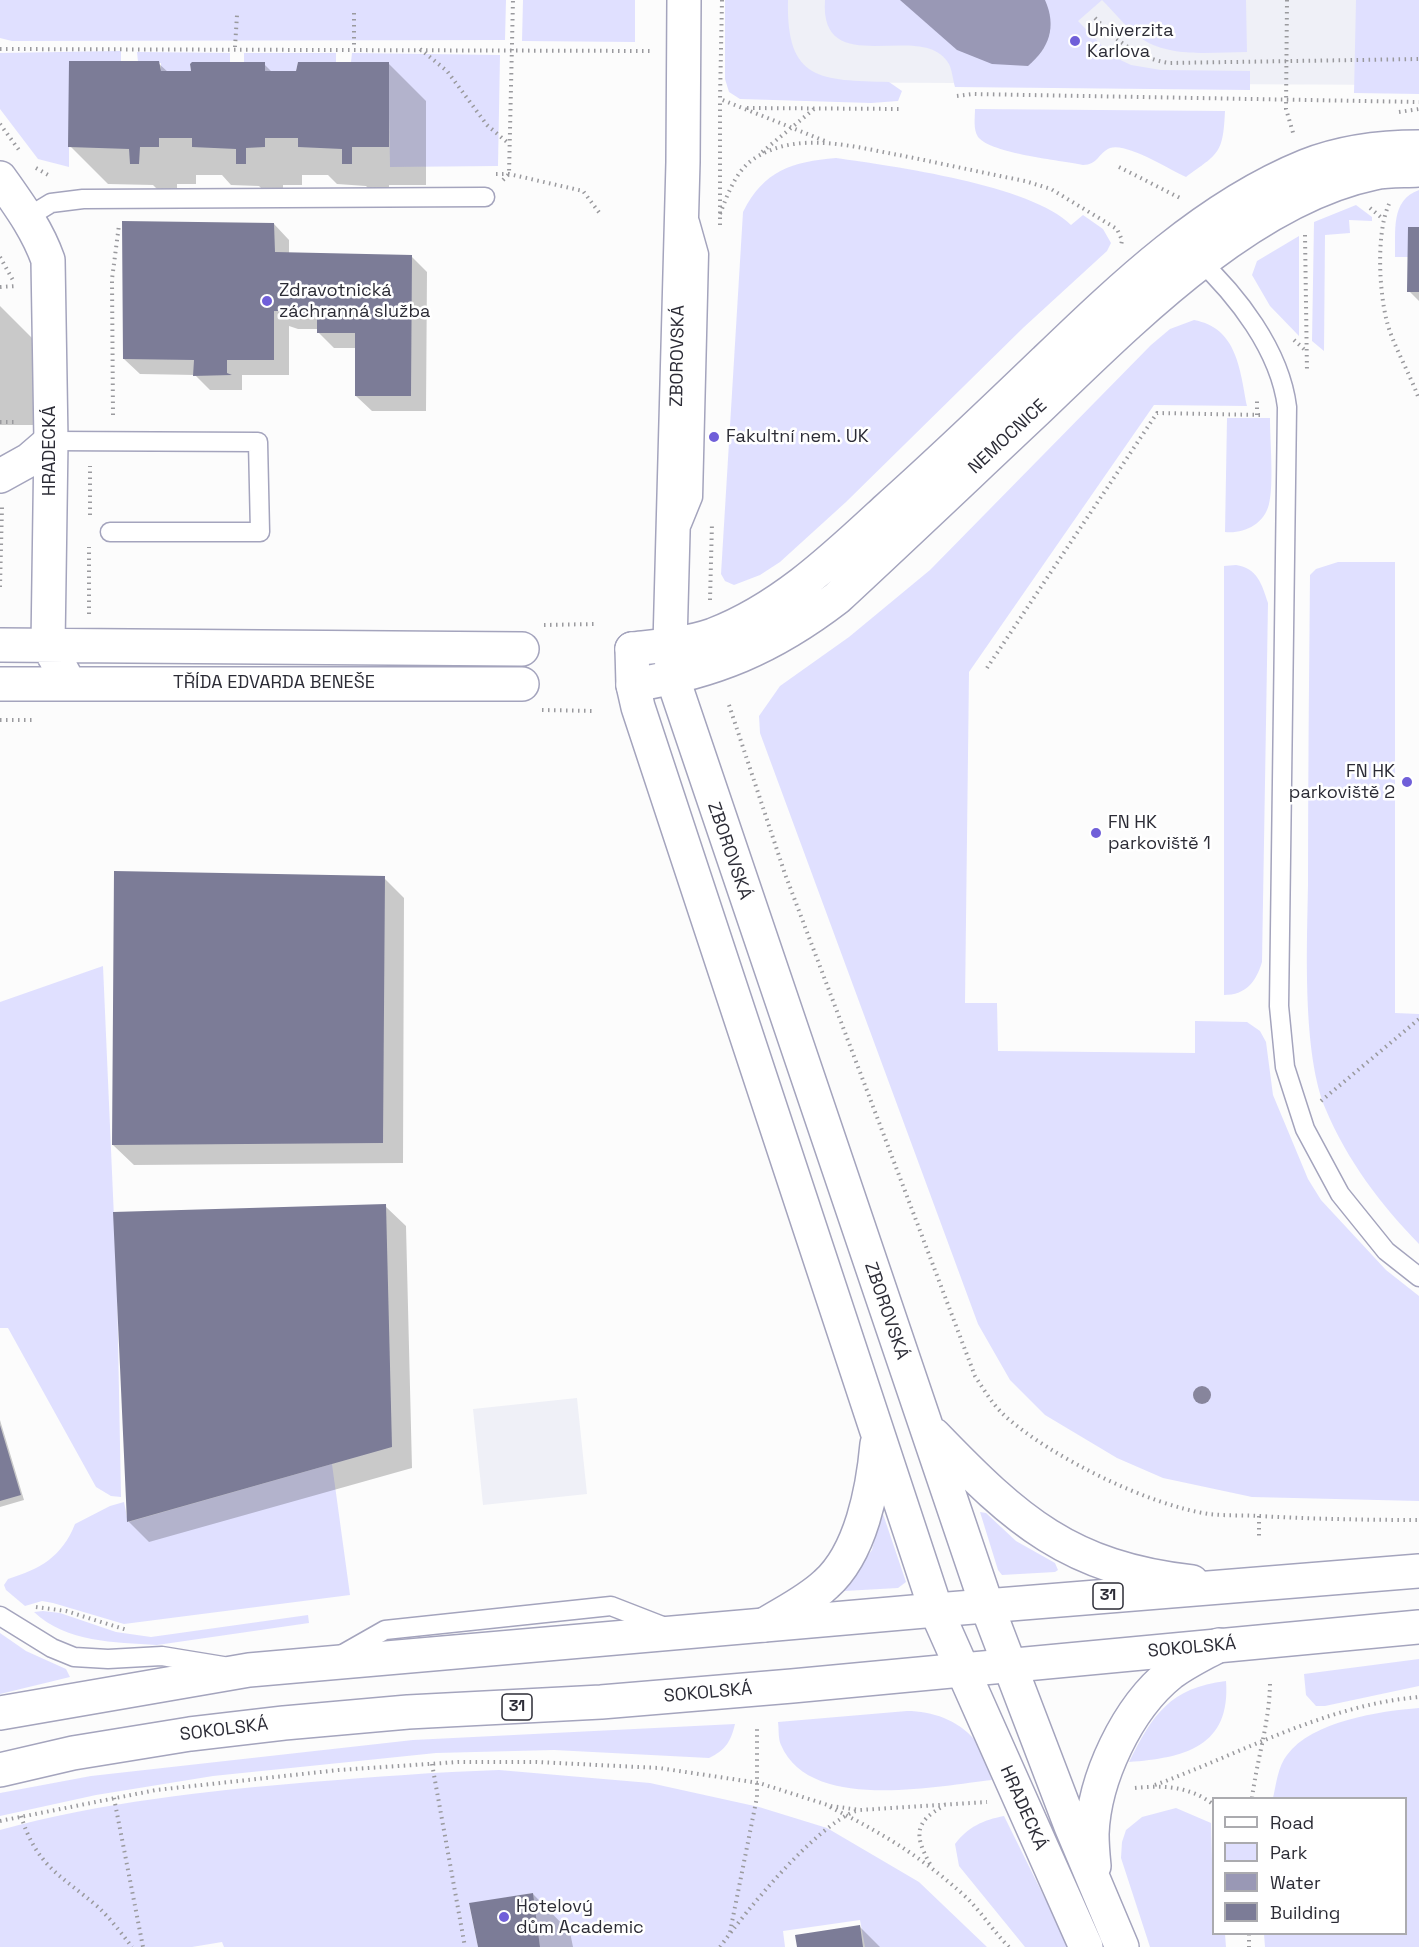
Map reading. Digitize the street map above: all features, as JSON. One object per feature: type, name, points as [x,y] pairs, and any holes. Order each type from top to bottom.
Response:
[{"type":"street","name":"ZBOROVSKÁ","points":[[684,0],[682,192],[670,644],[673,679],[1008,1664]]},
{"type":"street","name":"NEMOCNICE","points":[[633,685],[673,679],[718,666],[766,646],[807,621],[837,598],[1127,323],[1191,252],[1251,194],[1307,166],[1361,151],[1417,154]]},
{"type":"street","name":"NEMOCNICE","points":[[670,644],[712,635],[770,608],[826,564],[922,478],[1088,320],[1191,252],[1237,237],[1299,201],[1337,183],[1385,184],[1417,154]]},
{"type":"street","name":"HRADECKÁ","points":[[0,178],[27,217],[41,241],[48,260],[51,441],[48,645],[69,683]]},
{"type":"street","points":[[1,487],[51,441]]},
{"type":"street","points":[[670,644],[632,649],[633,685],[638,707],[936,1610],[961,1668]]},
{"type":"street","name":"TŘÍDA EDVARDA BENEŠE","points":[[0,645],[522,650]]},
{"type":"street","name":"TŘÍDA EDVARDA BENEŠE","points":[[13,683],[48,645]]},
{"type":"street","name":"TŘÍDA EDVARDA BENEŠE","points":[[13,683],[522,684]]},
{"type":"street","points":[[926,1428],[982,1485],[1029,1525],[1060,1544],[1115,1568],[1150,1577],[1229,1586]]},
{"type":"street","points":[[764,1625],[810,1598],[828,1582],[845,1560],[864,1517],[874,1480],[878,1436]]},
{"type":"street","name":"31","points":[[0,1713],[249,1670],[936,1610],[1419,1571]]},
{"type":"street","name":"SOKOLSKÁ","points":[[0,1770],[73,1753],[190,1734],[284,1723],[408,1712],[601,1702],[1419,1627]]},
{"type":"street","points":[[1095,1883],[1092,1833],[1098,1796],[1122,1732],[1138,1709],[1170,1674],[1219,1646]]},
{"type":"street","name":"HRADECKÁ","points":[[1008,1664],[1122,1947]]},
{"type":"street","name":"HRADECKÁ","points":[[961,1668],[1086,1947]]},
{"type":"lane","points":[[27,217],[51,203],[83,199],[485,197]]},
{"type":"lane","points":[[1191,252],[1238,304],[1270,353],[1282,381],[1288,415],[1280,1006],[1285,1067],[1299,1118],[1340,1194],[1386,1251],[1419,1276]]},
{"type":"lane","points":[[51,441],[258,442],[260,532],[110,532]]},
{"type":"lane","points":[[0,1616],[52,1648],[74,1656],[108,1659],[162,1656],[249,1670]]},
{"type":"path","points":[[485,197],[509,174],[513,0]]},
{"type":"path","points":[[722,0],[720,214],[731,184],[743,169],[815,108]]},
{"type":"path","points":[[1287,0],[1286,100],[1294,138]]},
{"type":"path","points":[[354,13],[354,48]]},
{"type":"path","points":[[235,47],[237,15]]},
{"type":"path","points":[[1095,18],[1124,45],[1156,61],[1169,63],[1286,63],[1419,59]]},
{"type":"path","points":[[0,49],[235,47],[721,51]]},
{"type":"path","points":[[420,49],[447,71],[487,125],[509,143]]},
{"type":"path","points":[[957,96],[973,94],[1419,102]]},
{"type":"path","points":[[720,99],[790,129],[833,143],[1025,181],[1051,189],[1088,210]]},
{"type":"path","points":[[740,107],[900,109]]},
{"type":"path","points":[[759,156],[795,144],[833,143]]},
{"type":"path","points":[[509,174],[584,191],[601,215]]},
{"type":"path","points":[[1385,184],[1380,261],[1387,322],[1419,399]]},
{"type":"path","points":[[90,525],[91,421],[113,421],[112,279],[120,220]]},
{"type":"path","points":[[0,256],[17,286],[0,286]]},
{"type":"path","points":[[987,668],[1157,413],[1288,415]]},
{"type":"path","points":[[0,422],[16,422]]},
{"type":"path","points":[[0,587],[4,527],[1,487]]},
{"type":"path","points":[[88,620],[89,537]]},
{"type":"path","points":[[729,705],[785,874],[975,1376],[1006,1417],[1053,1449],[1132,1491],[1177,1507],[1210,1514],[1419,1520]]},
{"type":"path","points":[[1299,1118],[1419,1019]]},
{"type":"path","points":[[1259,1516],[1259,1536]]},
{"type":"path","points":[[33,1607],[66,1611],[136,1631]]},
{"type":"path","points":[[1252,1797],[1268,1713],[1270,1681]]},
{"type":"path","points":[[1131,1789],[1155,1785],[1262,1739],[1395,1699],[1419,1697]]},
{"type":"path","points":[[730,1932],[759,1783],[757,1727]]},
{"type":"path","points":[[0,1821],[156,1790],[293,1775],[432,1764],[537,1762],[614,1765],[704,1773],[759,1783],[831,1806],[860,1810],[997,1801]]},
{"type":"path","points":[[432,1764],[465,1947]]},
{"type":"path","points":[[1155,1785],[1190,1791],[1212,1804]]},
{"type":"path","points":[[804,1796],[897,1842],[932,1867],[969,1900],[1009,1947]]},
{"type":"path","points":[[114,1798],[143,1947]]},
{"type":"path","points":[[932,1867],[921,1847],[920,1829],[928,1814],[945,1805]]},
{"type":"path","points":[[720,1947],[730,1932],[827,1828],[846,1815],[860,1810]]},
{"type":"path","points":[[21,1816],[29,1841],[50,1870],[99,1909],[132,1947]]},
{"type":"shaded area","name":"Univerzita Karlova","points":[[732,0],[1419,0],[1419,85],[730,82]]},
{"type":"shaded area","points":[[577,1398],[587,1494],[483,1505],[473,1409]]},
{"type":"green space","points":[[0,0],[506,0],[505,40],[12,41],[0,38]]},
{"type":"green space","points":[[523,0],[635,0],[635,42],[522,41]]},
{"type":"green space","points":[[725,0],[788,0],[789,27],[793,47],[801,61],[812,71],[827,77],[889,82],[902,91],[898,101],[871,103],[740,99],[729,92],[725,79]]},
{"type":"green space","points":[[825,0],[1102,0],[1078,21],[1112,56],[1131,65],[1161,70],[1250,71],[1250,90],[955,87],[949,64],[936,51],[918,46],[855,45],[838,39],[828,25]]},
{"type":"green space","points":[[1102,0],[1246,0],[1247,52],[1191,53],[1162,48],[1138,36]]},
{"type":"green space","points":[[1356,0],[1419,0],[1419,94],[1354,93]]},
{"type":"green space","points":[[121,51],[121,62],[69,62],[69,167],[38,159],[0,109],[0,53]]},
{"type":"green space","points":[[137,52],[230,53],[230,62],[193,62],[190,64],[191,71],[161,71],[161,63],[138,62]]},
{"type":"green space","points":[[244,53],[336,53],[336,62],[298,62],[296,71],[265,71],[264,62],[244,62]]},
{"type":"green space","points":[[352,53],[500,55],[498,166],[390,167],[388,62],[351,62]]},
{"type":"green space","points":[[975,109],[1225,111],[1223,136],[1217,151],[1206,163],[1186,177],[1137,152],[1117,147],[1110,148],[1092,163],[1083,165],[1027,156],[997,148],[986,143],[976,134]]},
{"type":"green space","points":[[836,158],[925,172],[994,188],[1052,211],[1071,225],[1083,215],[1103,229],[1111,243],[1107,251],[1023,328],[846,502],[780,562],[760,575],[734,585],[725,581],[721,574],[743,212],[760,186],[781,171],[806,162]]},
{"type":"green space","points":[[1419,190],[1419,227],[1408,227],[1408,257],[1395,257],[1395,227],[1399,209],[1403,201]]},
{"type":"green space","points":[[1356,205],[1372,217],[1372,221],[1349,220],[1350,233],[1325,235],[1324,351],[1312,341],[1314,222]]},
{"type":"green space","points":[[1299,236],[1299,336],[1270,306],[1252,275],[1257,261]]},
{"type":"green space","points":[[1194,320],[1208,324],[1228,341],[1242,378],[1247,406],[1154,405],[969,672],[965,1003],[997,1003],[998,1051],[1195,1053],[1195,1021],[1247,1022],[1260,1031],[1266,1042],[1273,1095],[1308,1179],[1321,1200],[1386,1270],[1419,1296],[1419,1501],[1252,1497],[1163,1478],[1117,1458],[1045,1415],[1010,1380],[978,1324],[760,733],[759,716],[780,686],[849,637],[930,570],[1151,345],[1170,329]]},
{"type":"green space","points":[[1227,418],[1270,418],[1272,475],[1269,504],[1263,518],[1258,523],[1246,530],[1232,532],[1225,532]]},
{"type":"green space","points":[[1338,562],[1395,562],[1395,1013],[1419,1014],[1419,1244],[1378,1198],[1334,1129],[1318,1087],[1309,1030],[1307,968],[1310,575],[1316,569]]},
{"type":"green space","points":[[1236,565],[1254,573],[1261,583],[1268,603],[1262,962],[1257,976],[1249,986],[1238,993],[1224,995],[1224,566]]},
{"type":"green space","points":[[103,966],[117,1287],[121,1497],[111,1496],[96,1487],[8,1328],[0,1328],[0,1002]]},
{"type":"green space","points":[[332,1464],[350,1595],[124,1624],[42,1601],[25,1606],[6,1590],[4,1585],[8,1579],[30,1571],[49,1560],[64,1545],[75,1524],[110,1506],[124,1502],[128,1522]]},
{"type":"green space","points":[[980,1512],[986,1513],[1016,1541],[1055,1563],[1058,1570],[1002,1575],[998,1570]]},
{"type":"green space","points":[[883,1514],[906,1582],[898,1588],[844,1591],[842,1589],[872,1550],[880,1515]]},
{"type":"green space","points":[[34,1612],[60,1613],[116,1632],[151,1637],[308,1615],[309,1623],[157,1645],[108,1641],[76,1635],[61,1630]]},
{"type":"green space","points":[[0,1633],[26,1651],[66,1669],[70,1677],[0,1694]]},
{"type":"green space","points":[[1419,1659],[1419,1686],[1325,1706],[1316,1706],[1306,1695],[1304,1674]]},
{"type":"green space","points":[[1226,1681],[1226,1703],[1221,1721],[1212,1735],[1200,1745],[1185,1752],[1168,1757],[1129,1762],[1146,1730],[1165,1706],[1191,1690]]},
{"type":"green space","points":[[1419,1708],[1419,1947],[1265,1947],[1264,1935],[1407,1935],[1407,1797],[1273,1797],[1281,1765],[1298,1743],[1329,1726],[1385,1712]]},
{"type":"green space","points":[[907,1711],[935,1715],[961,1727],[975,1740],[992,1780],[908,1789],[846,1788],[818,1780],[796,1766],[780,1743],[778,1722]]},
{"type":"green space","points":[[735,1724],[727,1744],[720,1752],[709,1758],[554,1750],[436,1753],[213,1776],[96,1795],[0,1816],[0,1793],[91,1776],[413,1740]]},
{"type":"green space","points":[[499,1770],[650,1783],[759,1807],[827,1828],[919,1882],[987,1947],[865,1947],[860,1920],[783,1931],[785,1947],[540,1947],[533,1893],[469,1904],[478,1947],[224,1947],[222,1942],[192,1947],[0,1947],[0,1830],[77,1812],[194,1794],[358,1778]]},
{"type":"green space","points":[[1176,1808],[1211,1823],[1212,1935],[1225,1935],[1226,1947],[1150,1947],[1121,1858],[1122,1842],[1126,1830],[1142,1817]]},
{"type":"green space","points":[[1004,1816],[1069,1947],[1025,1947],[959,1866],[955,1844],[960,1838],[976,1825]]},
{"type":"water","points":[[900,0],[1045,0],[1050,19],[1049,36],[1041,52],[1028,66],[992,64],[957,50]]},
{"type":"building","points":[[69,61],[159,61],[161,71],[191,71],[192,62],[265,62],[265,71],[296,71],[298,62],[389,62],[389,147],[352,147],[352,164],[342,164],[342,149],[298,147],[298,138],[265,138],[265,147],[246,148],[246,164],[236,164],[236,149],[192,147],[192,138],[159,138],[159,147],[140,147],[139,164],[130,164],[129,149],[68,147]]},
{"type":"building","name":"Zdravotnická záchranná služba","points":[[122,221],[274,223],[275,252],[412,255],[411,396],[355,396],[355,333],[317,333],[317,314],[281,314],[281,311],[274,311],[274,360],[227,360],[227,373],[232,375],[193,376],[194,360],[123,359]]},
{"type":"building","points":[[1408,227],[1419,227],[1419,292],[1407,292]]},
{"type":"building","points":[[114,871],[385,876],[383,1143],[112,1145]]},
{"type":"building","points":[[386,1204],[392,1447],[127,1522],[113,1212]]},
{"type":"building","points":[[0,1425],[21,1495],[0,1501]]},
{"type":"building","name":"Hotelový dům Academic","points":[[533,1893],[540,1947],[478,1947],[469,1903]]},
{"type":"building","points":[[860,1925],[863,1947],[797,1947],[795,1935]]},
{"type":"place","name":"Univerzita Karlova","points":[[1075,41]]},
{"type":"place","name":"Zdravotnická záchranná služba","points":[[267,301]]},
{"type":"place","name":"Fakultní nem. UK","points":[[714,437]]},
{"type":"place","name":"FN HK parkoviště 2","points":[[1407,782]]},
{"type":"place","name":"FN HK parkoviště 1","points":[[1096,833]]},
{"type":"place","name":"Hotelový dům Academic","points":[[504,1917]]}]
